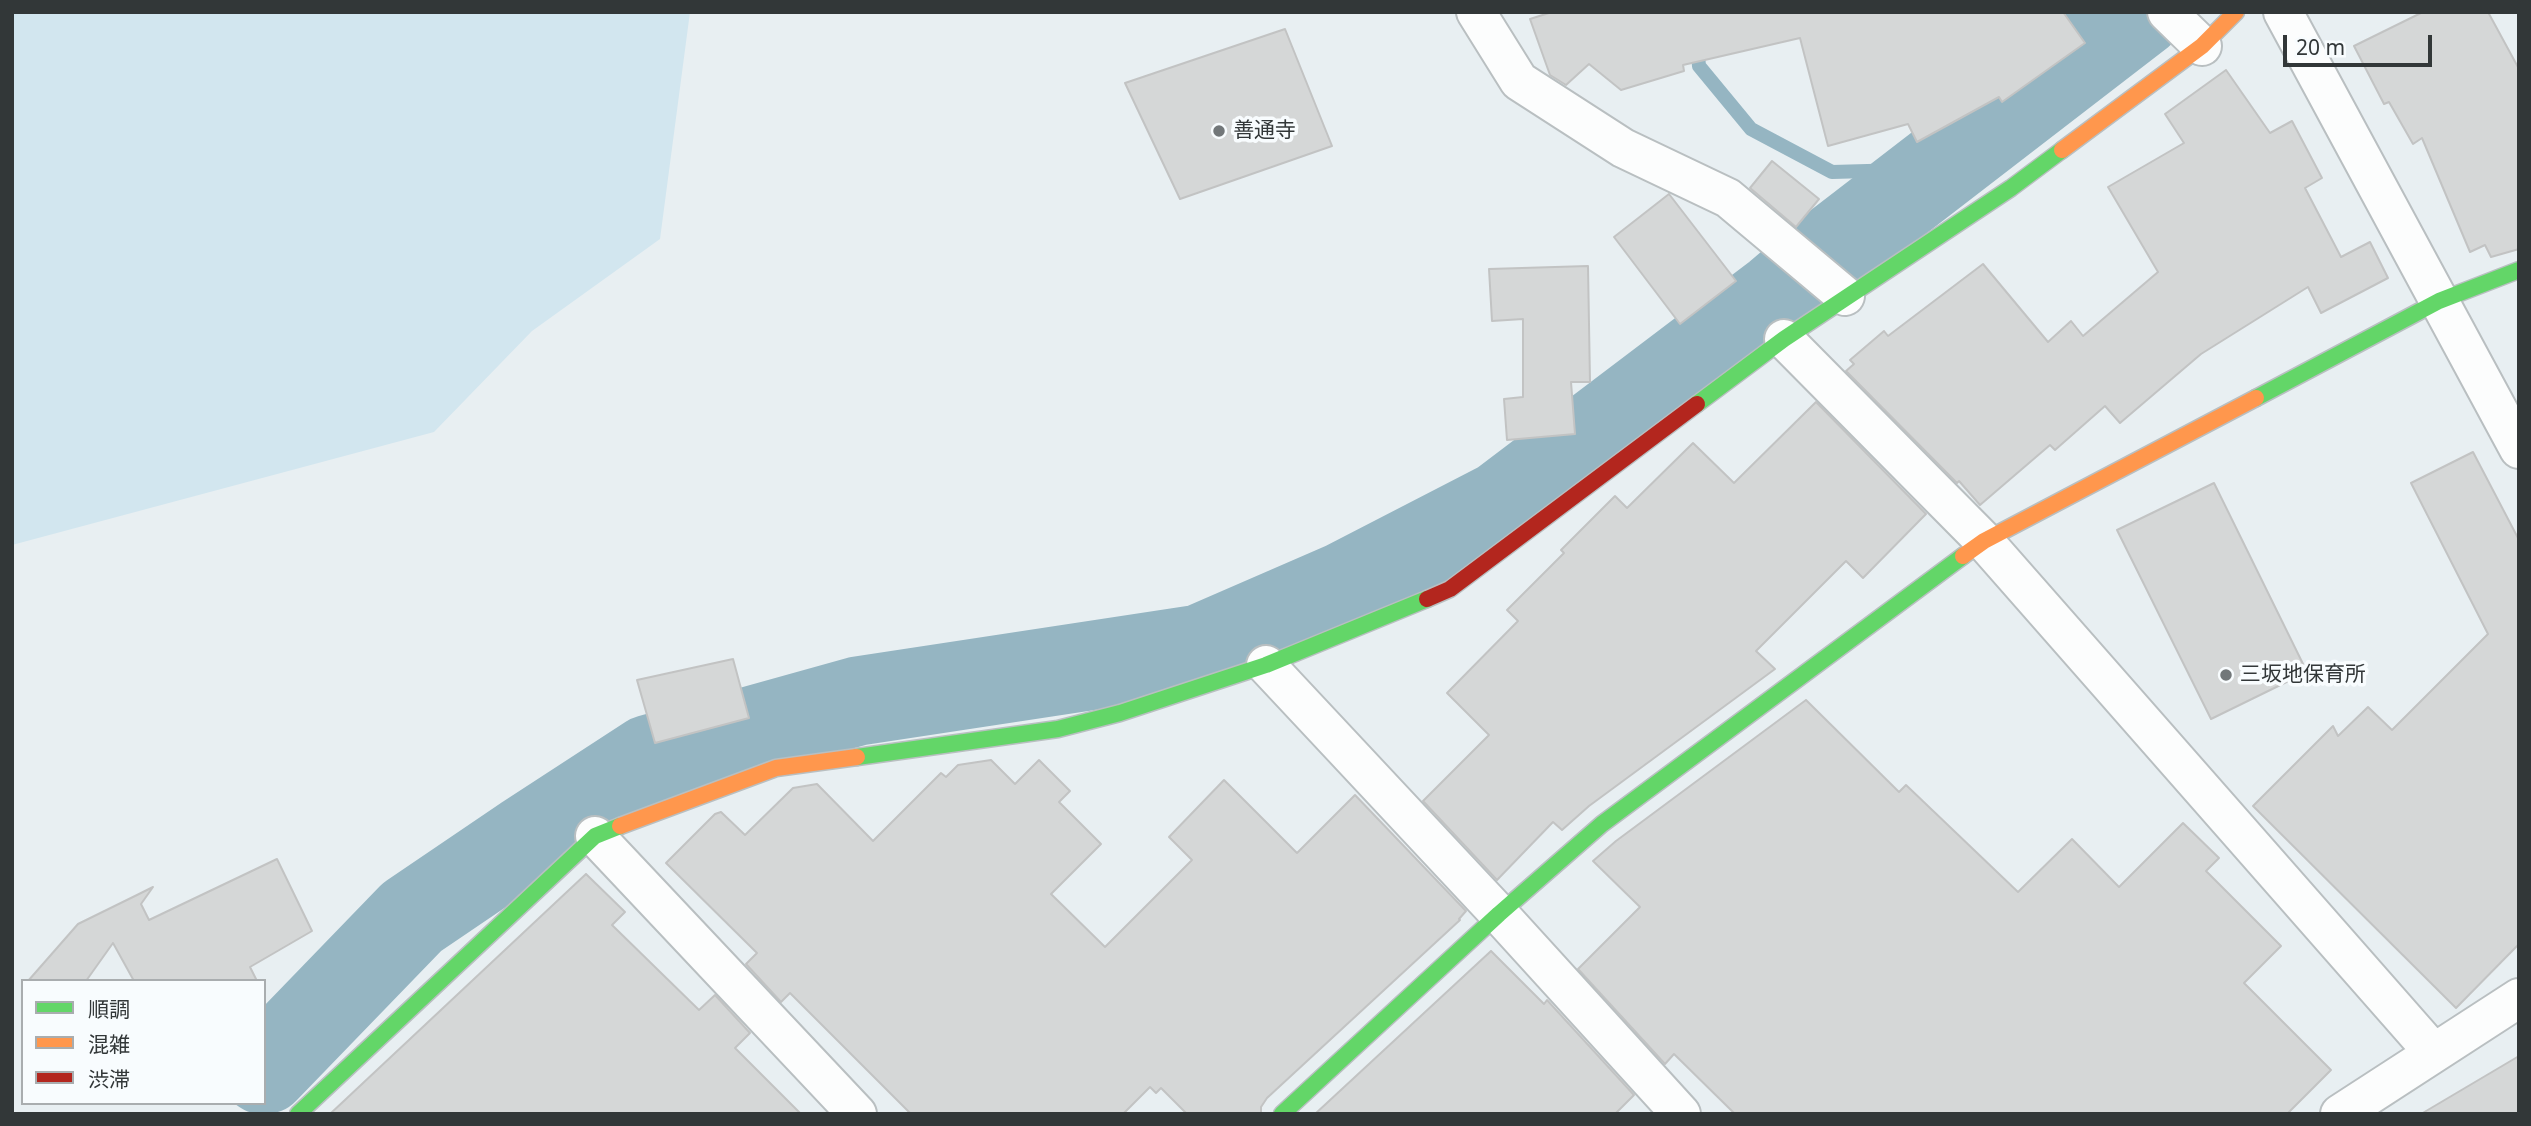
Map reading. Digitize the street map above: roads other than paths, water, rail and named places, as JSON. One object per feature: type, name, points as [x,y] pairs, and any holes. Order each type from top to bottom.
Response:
[{"type":"street","points":[[2167,12],[2202,46]]},
{"type":"street","points":[[298,1114],[595,836],[776,768],[1058,729],[1120,713],[1266,666],[1450,589],[1784,339],[2011,188],[2202,46],[2236,12]]},
{"type":"street","points":[[2283,12],[2519,449]]},
{"type":"street","points":[[1482,14],[1520,81],[1623,148],[1728,198],[1845,296]]},
{"type":"street","points":[[1283,1114],[1499,914],[1602,824],[1984,541],[2439,301],[2519,270]]},
{"type":"street","points":[[1784,339],[1984,541],[2434,1053]]},
{"type":"street","points":[[1266,666],[1499,914],[1681,1114]]},
{"type":"street","points":[[595,836],[857,1114]]},
{"type":"street","points":[[2340,1114],[2519,998]]},
{"type":"waterway","points":[[266,1068],[412,917],[650,759],[858,701],[1200,649],[1345,586],[1502,505],[1778,296],[1832,250],[2141,12]]},
{"type":"waterway","points":[[1697,44],[1699,66],[1751,129],[1832,172],[1939,169]]},
{"type":"place","name":"善通寺","points":[[1219,131]]},
{"type":"place","name":"三坂地保育所","points":[[2226,675]]}]
